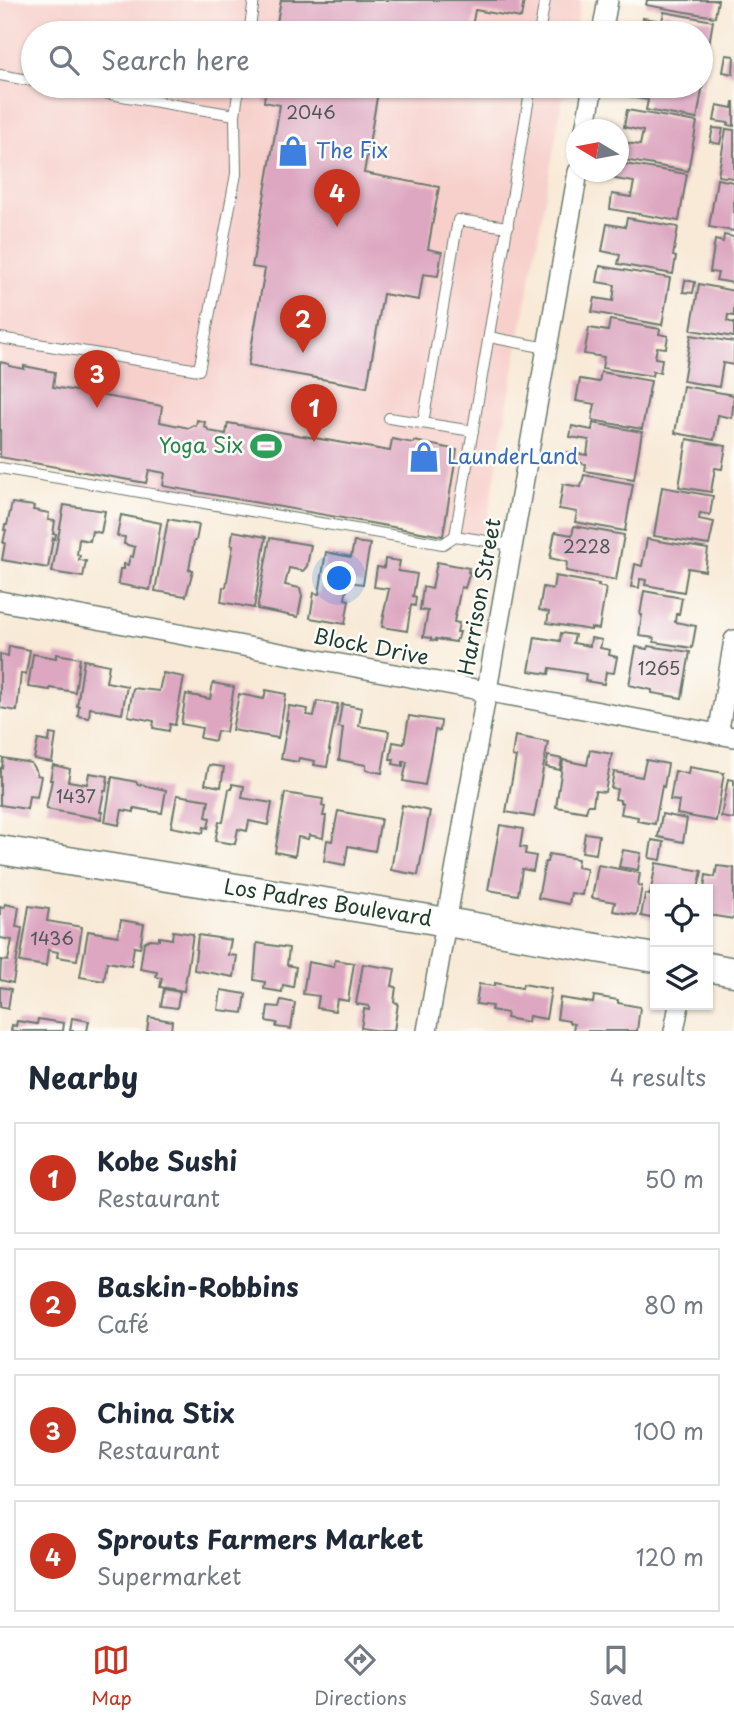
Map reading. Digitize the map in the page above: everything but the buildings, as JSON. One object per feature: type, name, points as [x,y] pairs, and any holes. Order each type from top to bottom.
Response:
[{"type":"street","points":[[604,21],[608,0]]},
{"type":"street","points":[[587,119],[591,98]]},
{"type":"street","name":"Harrison Street","points":[[427,1031],[576,182]]},
{"type":"street","name":"Block Drive","points":[[0,601],[726,736]]},
{"type":"street","points":[[726,736],[734,640]]},
{"type":"street","name":"Los Padres Boulevard","points":[[0,850],[650,957]]},
{"type":"street","points":[[713,968],[734,972]]},
{"type":"street","points":[[674,1031],[678,1010]]},
{"type":"lane","points":[[250,21],[254,0]]},
{"type":"lane","points":[[541,21],[545,0]]},
{"type":"lane","points":[[0,75],[21,79]]},
{"type":"lane","points":[[134,98],[235,115]]},
{"type":"lane","points":[[0,338],[199,370],[236,174],[237,98]]},
{"type":"lane","points":[[455,536],[529,98]]},
{"type":"lane","points":[[424,423],[458,220],[508,227]]},
{"type":"lane","points":[[489,337],[547,348]]},
{"type":"lane","points":[[389,418],[473,431]]},
{"type":"lane","points":[[0,468],[443,544],[455,536],[512,545]]},
{"type":"shaded area","points":[[0,0],[581,0],[577,21],[21,21],[21,98],[563,98],[483,544],[0,460]]},
{"type":"place","name":"The Fix","points":[[293,151]]},
{"type":"place","name":"Sprouts Farmers Market","points":[[337,227]]},
{"type":"place","name":"Baskin-Robbins","points":[[303,353]]},
{"type":"place","name":"China Stix","points":[[97,408]]},
{"type":"place","name":"Kobe Sushi","points":[[314,442]]},
{"type":"place","name":"Yoga Six","points":[[266,446]]},
{"type":"place","name":"LaunderLand","points":[[424,457]]}]
